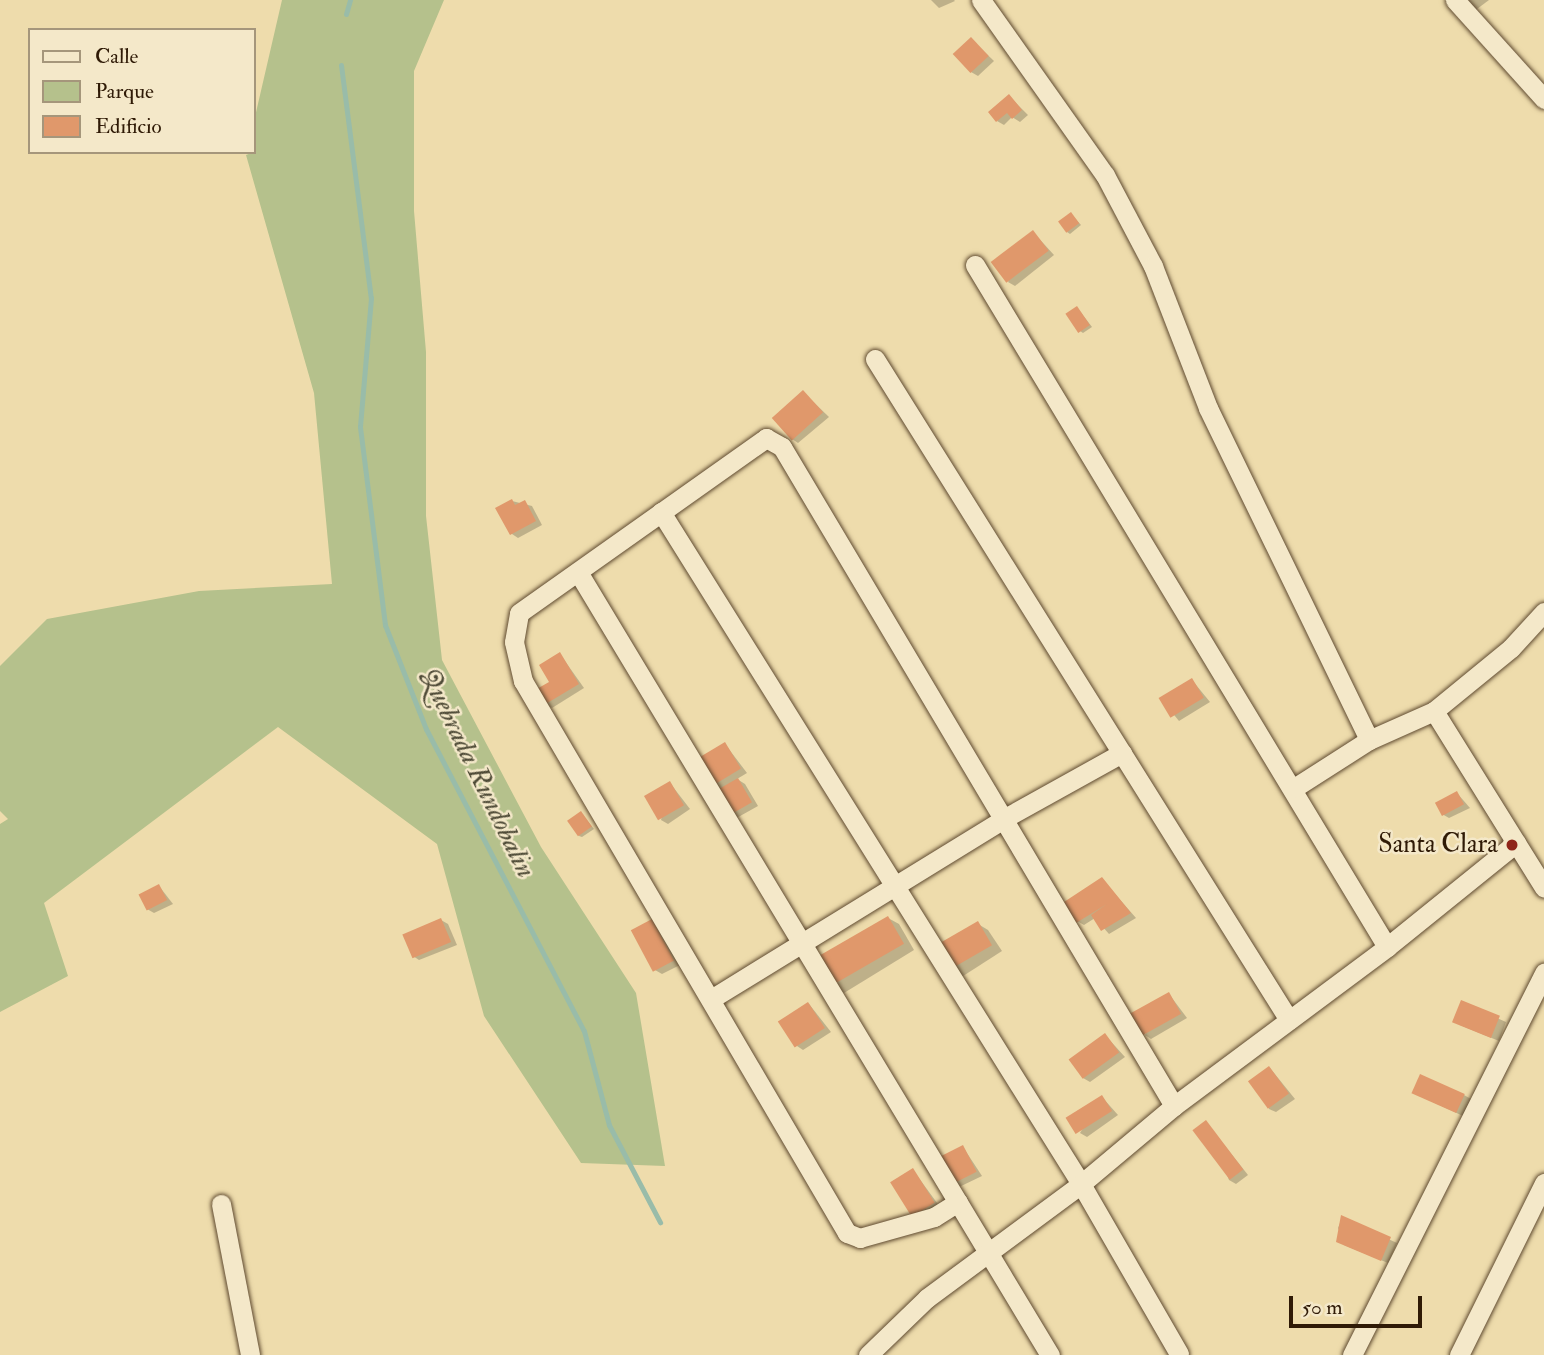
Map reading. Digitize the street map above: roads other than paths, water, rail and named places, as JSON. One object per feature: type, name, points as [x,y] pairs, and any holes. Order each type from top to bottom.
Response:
[{"type":"street","points":[[981,0],[1105,175],[1147,255],[1208,408],[1368,740]]},
{"type":"street","points":[[1455,0],[1544,99]]},
{"type":"street","points":[[975,265],[1294,788],[1387,947]]},
{"type":"street","points":[[875,359],[1289,1020]]},
{"type":"street","points":[[958,1202],[934,1217],[860,1238],[847,1233],[523,681],[514,642],[519,613],[749,446],[765,438],[782,447],[1174,1106]]},
{"type":"street","points":[[661,512],[893,890],[1081,1184],[1179,1354]]},
{"type":"street","points":[[578,572],[800,948],[1050,1355]]},
{"type":"street","points":[[1294,788],[1368,740],[1434,711],[1511,648],[1544,612]]},
{"type":"street","points":[[1434,711],[1544,888]]},
{"type":"street","points":[[710,999],[800,948],[1005,818],[1122,753]]},
{"type":"street","points":[[868,1355],[928,1298],[1081,1184],[1174,1106],[1387,947],[1516,843]]},
{"type":"street","points":[[1352,1355],[1544,973]]},
{"type":"street","points":[[1459,1355],[1544,1183]]},
{"type":"street","points":[[221,1204],[250,1355]]},
{"type":"waterway","name":"Quebrada Rundobalin","points":[[346,14],[350,0]]},
{"type":"waterway","name":"Quebrada Rundobalin","points":[[341,65],[371,298],[360,427],[385,625],[426,729],[584,1031],[609,1125],[660,1222]]},
{"type":"place","name":"Santa Clara","points":[[1512,845]]}]
